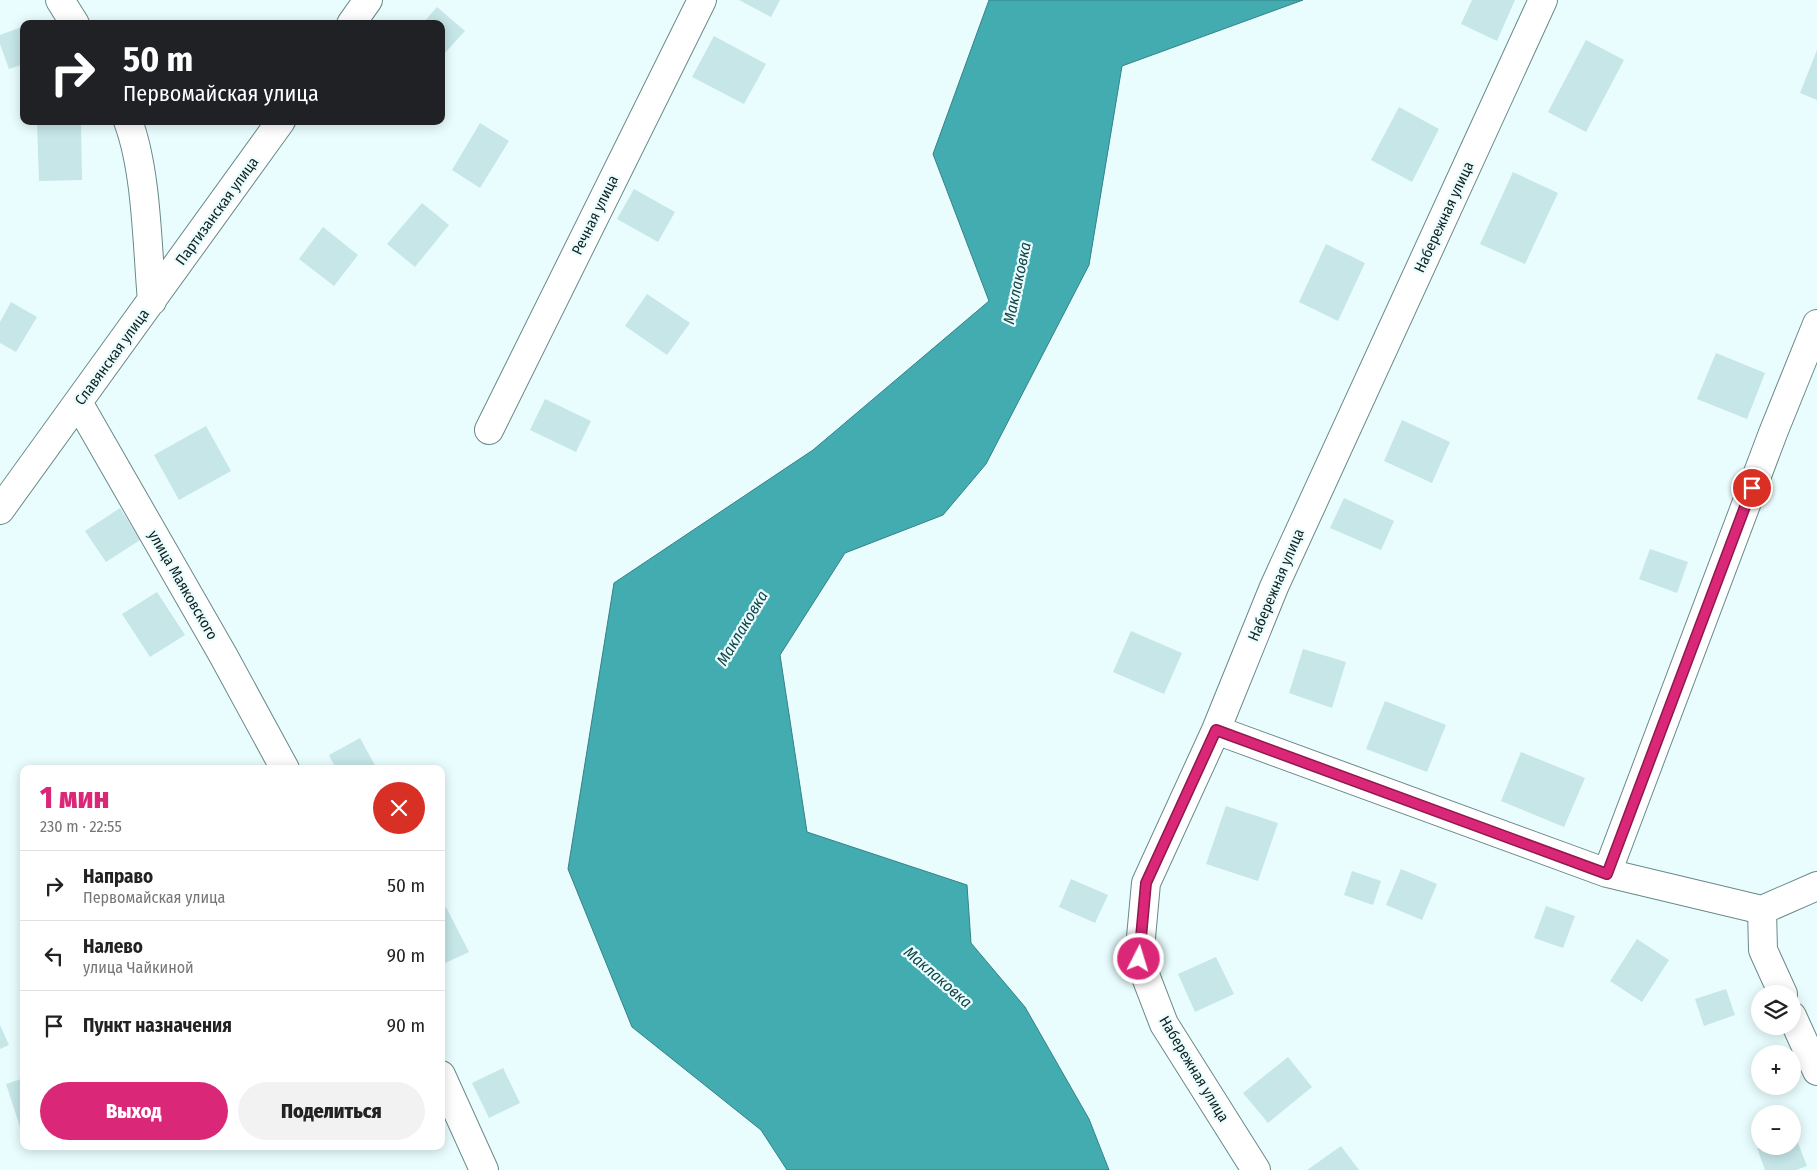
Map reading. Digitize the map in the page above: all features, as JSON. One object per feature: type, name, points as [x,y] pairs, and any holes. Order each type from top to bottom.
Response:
[{"type":"street","points":[[60,0],[72,20]]},
{"type":"street","points":[[354,20],[368,0]]},
{"type":"street","name":"Речная улица","points":[[490,430],[702,0]]},
{"type":"street","name":"Набережная улица","points":[[1256,1170],[1164,1024],[1139,959],[1146,883],[1216,730],[1274,587],[1543,0]]},
{"type":"street","name":"Славянская улица","points":[[0,510],[79,404],[152,301],[142,188],[133,135],[129,125]]},
{"type":"street","name":"Партизанская улица","points":[[152,301],[278,125]]},
{"type":"street","points":[[1607,874],[1770,442],[1817,324]]},
{"type":"street","name":"улица Маяковского","points":[[79,404],[224,655],[283,765]]},
{"type":"street","points":[[1216,730],[1607,874],[1762,910],[1817,886]]},
{"type":"street","points":[[1762,910],[1763,950],[1779,985]]},
{"type":"street","points":[[1800,1035],[1817,1072]]},
{"type":"street","points":[[445,1084],[484,1170]]},
{"type":"water","name":"Маклаковка","points":[[989,0],[1303,0],[1122,66],[1089,265],[986,464],[943,515],[845,553],[780,655],[807,832],[967,885],[971,943],[1025,1007],[1089,1119],[1109,1170],[787,1170],[761,1130],[632,1027],[568,869],[614,583],[813,450],[989,301],[933,154]]},
{"type":"building","points":[[739,0],[780,0],[771,17]]},
{"type":"building","points":[[1472,0],[1515,0],[1497,41],[1461,24]]},
{"type":"building","points":[[437,7],[465,31],[445,53],[445,20],[426,20]]},
{"type":"building","points":[[20,28],[20,65],[9,69],[0,44],[0,35]]},
{"type":"building","points":[[714,36],[766,64],[744,104],[692,77]]},
{"type":"building","points":[[1586,40],[1624,60],[1586,132],[1548,112]]},
{"type":"building","points":[[1817,50],[1817,100],[1800,93]]},
{"type":"building","points":[[1399,107],[1439,129],[1412,182],[1371,160]]},
{"type":"building","points":[[480,123],[509,141],[480,188],[452,170]]},
{"type":"building","points":[[37,125],[81,125],[82,180],[39,181]]},
{"type":"building","points":[[1513,172],[1558,193],[1525,264],[1480,244]]},
{"type":"building","points":[[634,189],[675,212],[658,242],[617,219]]},
{"type":"building","points":[[422,203],[449,225],[415,267],[387,244]]},
{"type":"building","points":[[323,227],[358,255],[334,286],[299,259]]},
{"type":"building","points":[[1326,244],[1365,263],[1338,321],[1299,302]]},
{"type":"building","points":[[647,294],[690,323],[667,355],[625,326]]},
{"type":"building","points":[[11,302],[37,317],[16,352],[0,343],[0,322]]},
{"type":"building","points":[[1716,353],[1765,373],[1747,419],[1697,399]]},
{"type":"building","points":[[545,399],[591,421],[576,452],[530,430]]},
{"type":"building","points":[[1402,420],[1450,442],[1432,483],[1384,461]]},
{"type":"building","points":[[206,426],[231,471],[179,500],[154,455]]},
{"type":"building","points":[[1344,498],[1394,521],[1381,550],[1330,528]]},
{"type":"building","points":[[120,508],[140,540],[106,562],[85,531]]},
{"type":"building","points":[[1650,549],[1688,562],[1677,593],[1639,579]]},
{"type":"building","points":[[157,592],[185,635],[150,657],[122,614]]},
{"type":"building","points":[[1131,631],[1182,653],[1164,694],[1113,672]]},
{"type":"building","points":[[1303,649],[1346,662],[1332,708],[1289,693]]},
{"type":"building","points":[[1385,701],[1446,725],[1427,772],[1366,749]]},
{"type":"building","points":[[360,738],[375,765],[334,765],[329,755]]},
{"type":"building","points":[[1521,752],[1585,778],[1564,827],[1501,801]]},
{"type":"building","points":[[1226,806],[1278,823],[1258,881],[1206,864]]},
{"type":"building","points":[[1401,869],[1437,884],[1422,920],[1386,905]]},
{"type":"building","points":[[1352,871],[1381,881],[1373,905],[1344,895]]},
{"type":"building","points":[[1071,879],[1108,895],[1095,923],[1059,907]]},
{"type":"building","points":[[1546,906],[1575,916],[1563,948],[1534,938]]},
{"type":"building","points":[[445,908],[469,952],[445,963]]},
{"type":"building","points":[[1637,939],[1669,960],[1642,1002],[1610,981]]},
{"type":"building","points":[[1216,957],[1234,994],[1195,1012],[1178,974]]},
{"type":"building","points":[[1726,989],[1735,1015],[1704,1026],[1695,999]]},
{"type":"building","points":[[0,1025],[9,1045],[0,1049]]},
{"type":"building","points":[[1288,1057],[1312,1087],[1268,1123],[1243,1093]]},
{"type":"building","points":[[503,1068],[520,1103],[489,1118],[472,1083]]},
{"type":"building","points":[[20,1079],[20,1127],[6,1084]]},
{"type":"building","points":[[1341,1146],[1359,1170],[1307,1170]]},
{"type":"building","points":[[1801,1151],[1807,1166],[1796,1170],[1765,1170],[1760,1155],[1801,1155]]},
{"type":"route","points":[[1139,959],[1146,883],[1216,730],[1607,874],[1752,488]]}]
